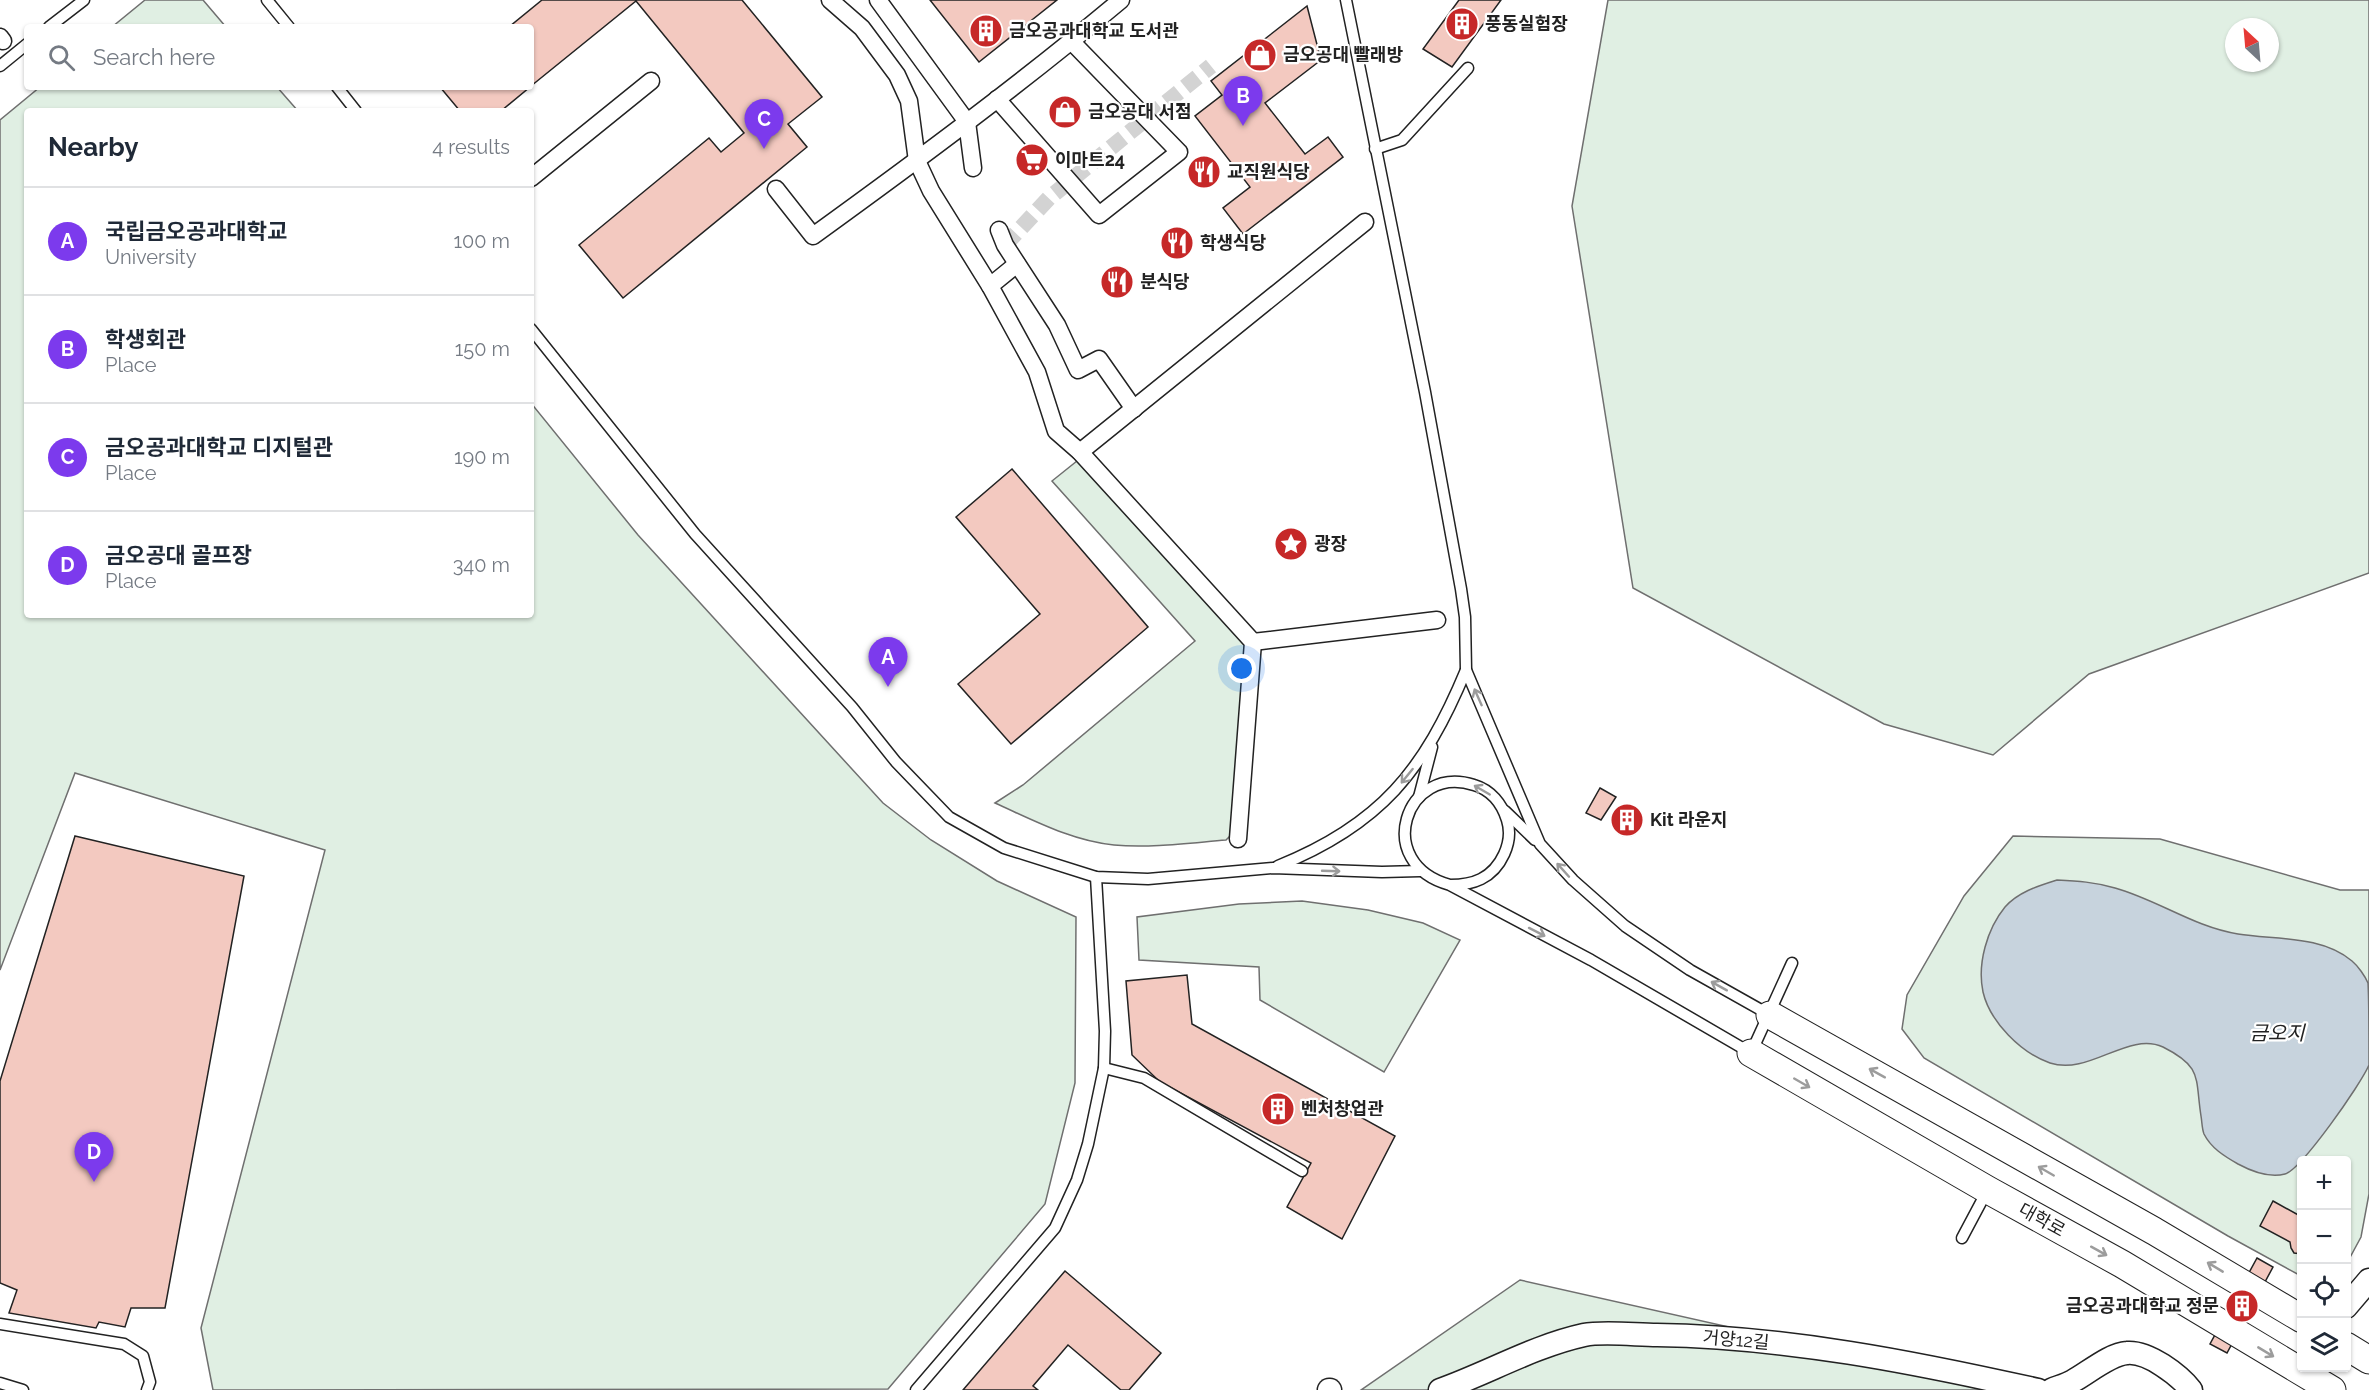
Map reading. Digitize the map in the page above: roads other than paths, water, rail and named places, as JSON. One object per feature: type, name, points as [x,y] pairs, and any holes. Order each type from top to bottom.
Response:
[{"type":"street","points":[[830,0],[862,28],[897,75],[909,101],[917,160],[931,191],[990,286],[1037,372],[1056,431],[1080,452],[1253,642],[1238,839]]},
{"type":"street","points":[[878,0],[967,122],[973,168]]},
{"type":"street","points":[[776,189],[813,236],[967,122],[1121,0]]},
{"type":"street","points":[[997,99],[1099,215],[1179,152],[1071,41]]},
{"type":"street","points":[[534,176],[651,81]]},
{"type":"street","points":[[1080,452],[1365,222]]},
{"type":"street","points":[[999,230],[1017,264],[1057,325],[1078,370],[1099,359],[1134,409]]},
{"type":"street","points":[[990,286],[1017,264]]},
{"type":"street","points":[[1253,642],[1437,620]]},
{"type":"street","points":[[1770,1015],[2154,1231],[2299,1318]]},
{"type":"street","name":"대학로","points":[[1751,1053],[1988,1190],[2122,1264],[2332,1390]]},
{"type":"street","points":[[2351,1301],[2369,1280]]},
{"type":"street","name":"거양12길","points":[[1440,1390],[1539,1349],[1586,1335],[1697,1336],[1821,1348],[1938,1368],[2038,1390]]},
{"type":"street","points":[[2351,1349],[2369,1360]]},
{"type":"street","points":[[2051,1390],[2072,1382],[2106,1361],[2127,1353],[2150,1358],[2182,1379],[2191,1390]]},
{"type":"lane","points":[[53,24],[84,0]]},
{"type":"lane","points":[[267,0],[287,24]]},
{"type":"lane","points":[[1346,0],[1425,393],[1461,589],[1466,670],[1540,844]]},
{"type":"lane","points":[[0,66],[24,46]]},
{"type":"lane","points":[[1376,149],[1402,140],[1468,68]]},
{"type":"lane","points":[[339,90],[354,108]]},
{"type":"lane","points":[[534,333],[695,534],[852,707],[896,762],[948,817],[1004,848],[1096,877],[1148,879],[1273,868],[1420,871]]},
{"type":"lane","points":[[1419,797],[1434,738],[1466,670]]},
{"type":"lane","points":[[1273,868],[1300,857],[1351,830],[1390,798],[1434,738]]},
{"type":"lane","points":[[1770,1015],[1690,970],[1625,926],[1573,880],[1493,796],[1480,786],[1464,782],[1448,782],[1432,787],[1419,797],[1409,811],[1405,827],[1405,843],[1411,859],[1420,871],[1434,881],[1450,885],[1591,960],[1751,1053],[1770,1015],[1792,963]]},
{"type":"lane","points":[[1450,885],[1466,885],[1494,870],[1503,856],[1508,841],[1508,824],[1503,809]]},
{"type":"lane","points":[[916,1390],[1055,1228],[1077,1180],[1088,1144],[1104,1068],[1105,1031],[1096,877]]},
{"type":"lane","points":[[1104,1068],[1144,1078],[1302,1171]]},
{"type":"lane","points":[[1962,1239],[1988,1190]]},
{"type":"lane","points":[[0,1324],[124,1344],[143,1356],[150,1382],[147,1390]]},
{"type":"lane","points":[[0,1383],[23,1390]]},
{"type":"water","name":"금오지","points":[[2057,880],[2079,881],[2115,888],[2222,931],[2297,940],[2326,947],[2340,953],[2359,968],[2368,983],[2369,1065],[2355,1089],[2316,1143],[2306,1156],[2297,1156],[2297,1165],[2293,1169],[2279,1175],[2261,1173],[2238,1164],[2214,1148],[2203,1132],[2195,1075],[2185,1061],[2163,1047],[2150,1044],[2136,1045],[2079,1064],[2065,1065],[2050,1063],[2039,1058],[2008,1035],[1992,1014],[1983,992],[1981,970],[1985,947],[1993,926],[2005,907],[2016,897]]},
{"type":"tunnel","points":[[1005,245],[1049,198],[1211,66]]},
{"type":"place","name":"풍동실험장","points":[[1462,24]]},
{"type":"place","name":"금오공과대학교 도서관","points":[[986,31]]},
{"type":"place","name":"금오공대 빨래방","points":[[1260,55]]},
{"type":"place","name":"금오공대 서점","points":[[1065,112]]},
{"type":"place","name":"학생회관","points":[[1243,126]]},
{"type":"place","name":"금오공과대학교 디지털관","points":[[764,149]]},
{"type":"place","name":"이마트24","points":[[1032,160]]},
{"type":"place","name":"교직원식당","points":[[1204,172]]},
{"type":"place","name":"학생식당","points":[[1177,243]]},
{"type":"place","name":"분식당","points":[[1117,282]]},
{"type":"place","name":"광장","points":[[1291,544]]},
{"type":"place","name":"국립금오공과대학교","points":[[888,687]]},
{"type":"place","name":"Kit 라운지","points":[[1627,820]]},
{"type":"place","name":"벤처창업관","points":[[1278,1109]]},
{"type":"place","name":"금오공대 골프장","points":[[94,1182]]},
{"type":"place","name":"금오공과대학교 정문","points":[[2242,1306]]}]
